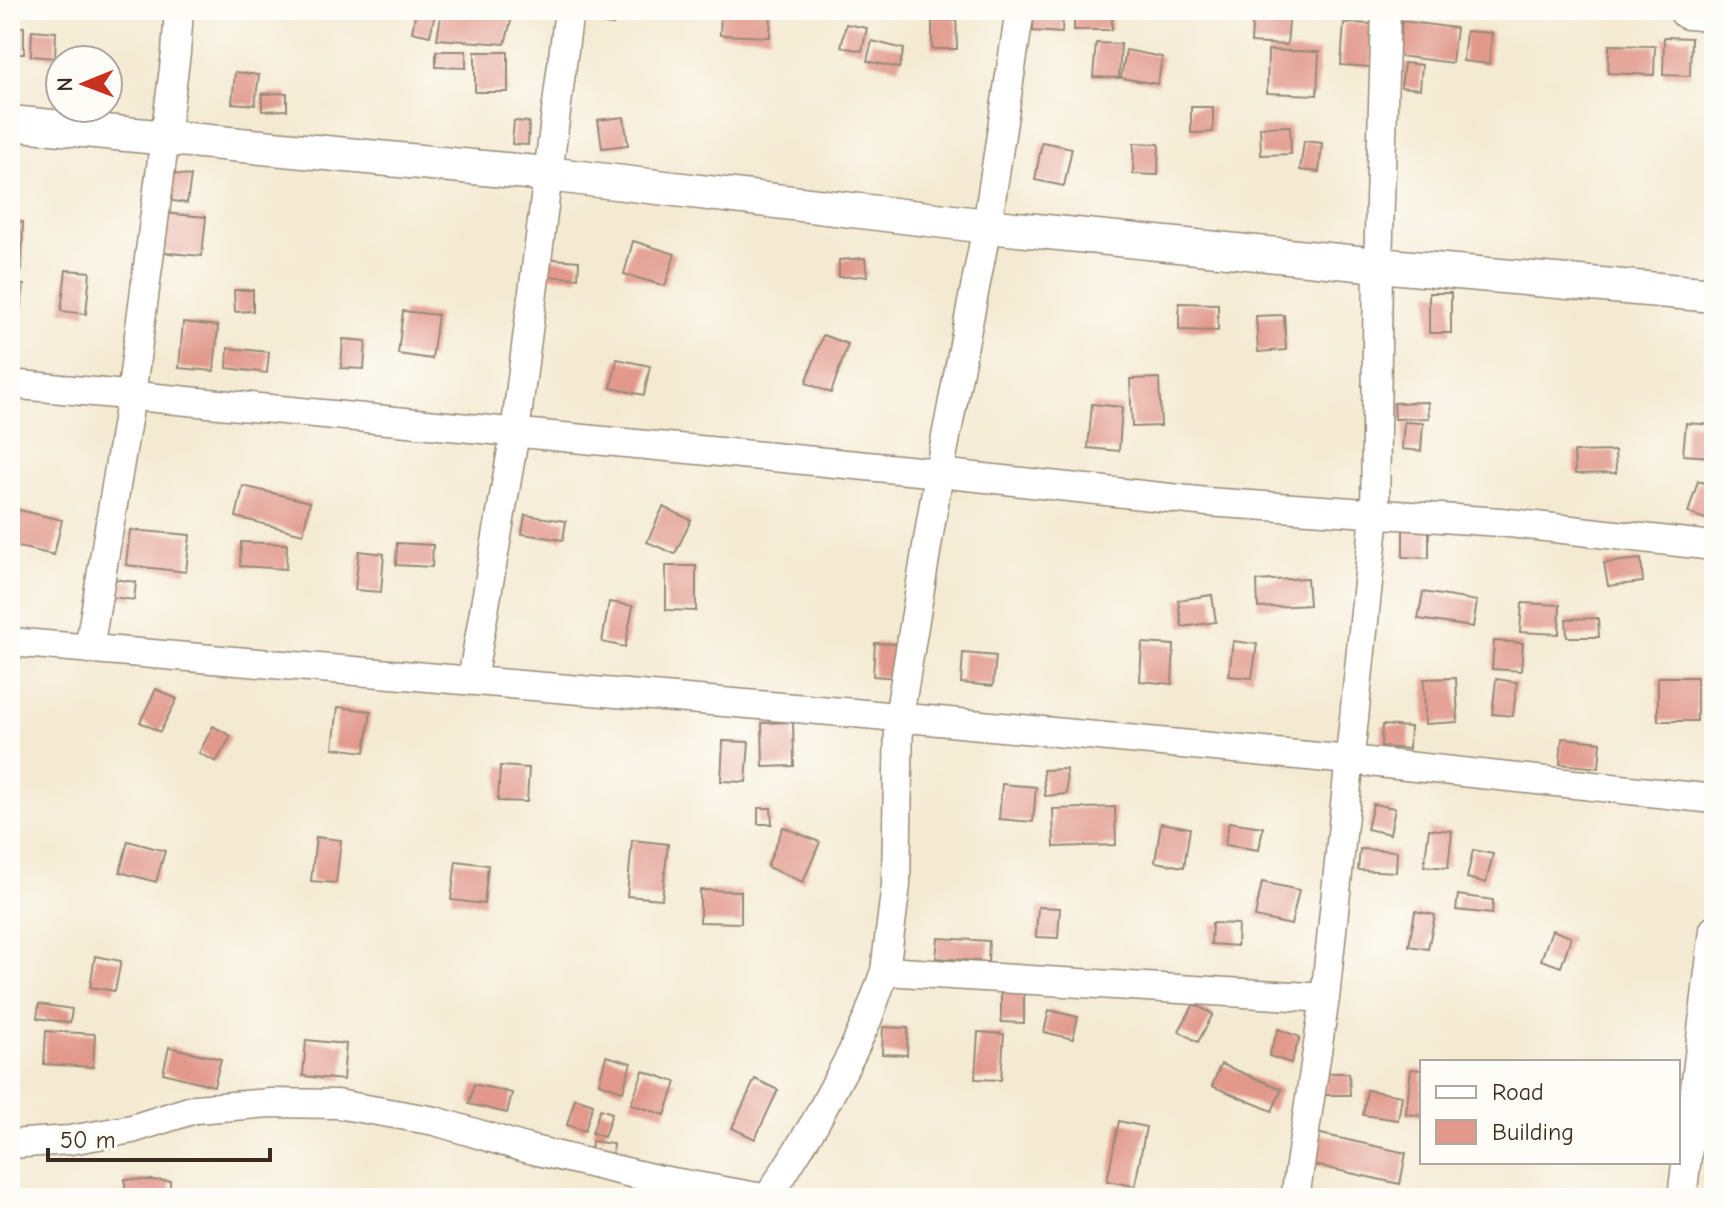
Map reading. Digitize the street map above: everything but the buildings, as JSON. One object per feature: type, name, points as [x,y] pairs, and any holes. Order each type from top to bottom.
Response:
[{"type":"main road","points":[[1688,10],[1714,12]]},
{"type":"street","points":[[89,649],[131,396],[179,10]]},
{"type":"street","points":[[472,680],[515,433],[569,10]]},
{"type":"street","points":[[10,1144],[70,1140],[132,1129],[195,1109],[270,1103],[337,1104],[435,1121],[525,1148],[656,1179],[766,1198],[816,1121],[852,1053],[885,971],[896,885],[899,717],[939,473],[987,226],[1020,10]]},
{"type":"street","points":[[1295,1198],[1325,998],[1375,515],[1378,265],[1386,10]]},
{"type":"street","points":[[10,123],[547,174],[987,226],[1714,295]]},
{"type":"street","points":[[10,384],[939,473],[1207,502],[1500,522],[1714,546]]},
{"type":"street","points":[[10,642],[899,717],[1714,799]]},
{"type":"street","points":[[1682,1198],[1714,930]]},
{"type":"street","points":[[885,971],[1325,998]]}]
